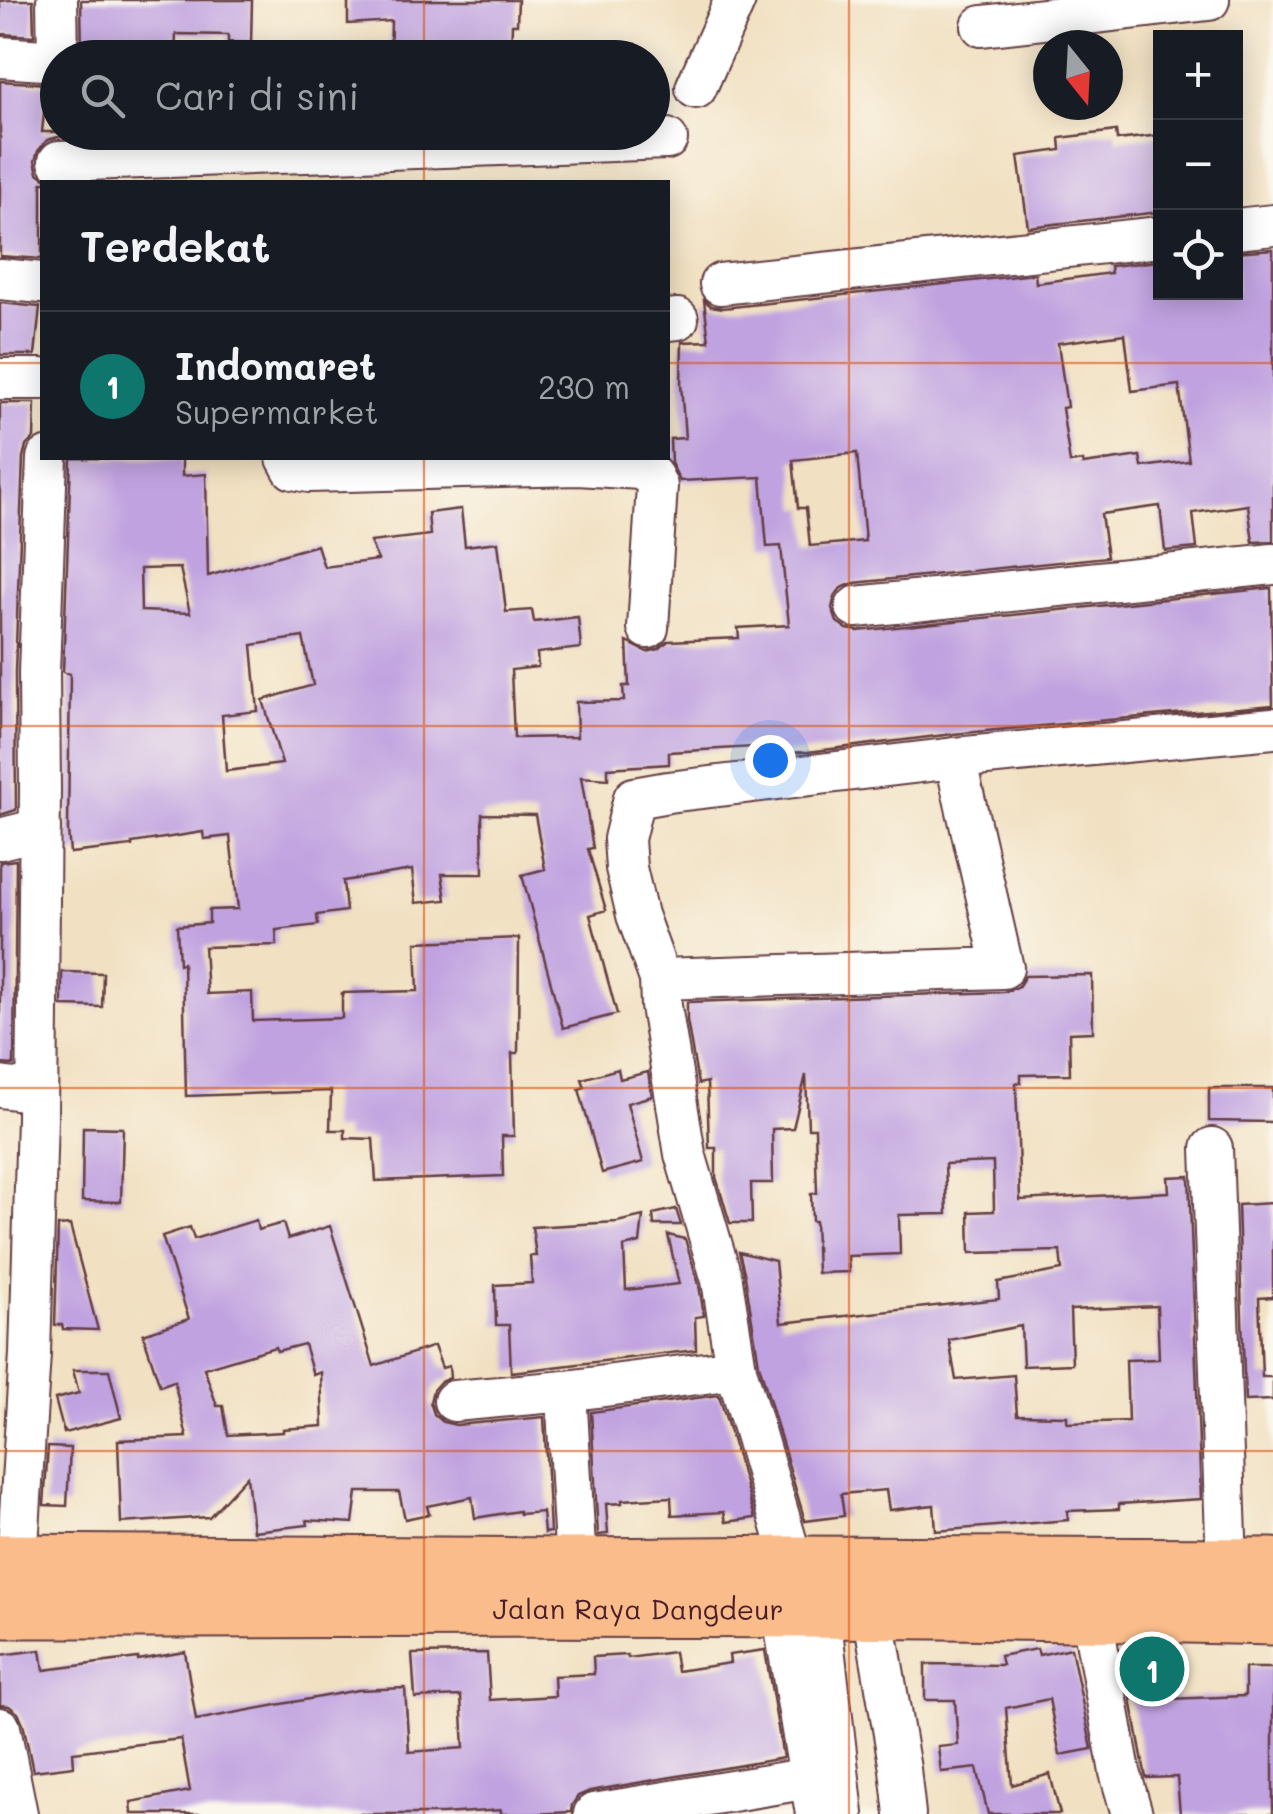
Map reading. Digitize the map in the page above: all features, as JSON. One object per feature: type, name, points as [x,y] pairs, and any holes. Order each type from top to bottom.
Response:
[{"type":"highway","name":"Jalan Raya Dangdeur","points":[[6,1578],[576,1566],[817,1599],[1250,1566]]},
{"type":"highway","name":"Jalan Raya Dangdeur","points":[[6,1578],[817,1599],[1273,1617]]},
{"type":"street","points":[[57,0],[58,40]]},
{"type":"street","points":[[696,88],[735,0]]},
{"type":"street","points":[[982,26],[1208,0]]},
{"type":"street","points":[[0,56],[40,58]]},
{"type":"street","points":[[59,159],[333,150]]},
{"type":"street","points":[[1243,228],[1273,225]]},
{"type":"street","points":[[720,284],[1153,238]]},
{"type":"street","points":[[0,279],[40,283]]},
{"type":"street","points":[[0,379],[40,380]]},
{"type":"street","points":[[6,1578],[25,1457],[16,1284],[19,1089],[40,829],[39,672],[46,460]]},
{"type":"street","points":[[288,460],[293,469],[309,472],[578,461],[640,469],[652,476],[656,486],[648,628]]},
{"type":"street","points":[[856,607],[1273,564]]},
{"type":"street","points":[[905,1814],[900,1769],[817,1599],[736,1369],[722,1280],[685,1154],[660,980],[626,868],[624,839],[634,798],[955,758],[1273,728]]},
{"type":"street","points":[[660,980],[1004,968],[955,758]]},
{"type":"street","points":[[0,838],[40,829]]},
{"type":"street","points":[[1212,1148],[1250,1566]]},
{"type":"street","points":[[454,1401],[736,1369]]},
{"type":"street","points":[[566,1390],[576,1566]]},
{"type":"street","points":[[594,1814],[813,1796],[817,1599]]},
{"type":"street","points":[[817,1599],[843,1814]]},
{"type":"street","points":[[1090,1612],[1120,1772],[1132,1814]]},
{"type":"street","points":[[0,1728],[17,1814]]},
{"type":"building","points":[[33,0],[34,36],[0,34],[0,1]]},
{"type":"building","points":[[81,0],[252,0],[251,40],[228,40],[228,35],[176,34],[176,40],[82,40]]},
{"type":"building","points":[[348,0],[518,0],[512,40],[390,40],[391,21],[348,24]]},
{"type":"building","points":[[0,81],[40,84],[40,149],[35,161],[38,173],[47,180],[40,180],[40,259],[0,256]]},
{"type":"building","points":[[1116,131],[1117,140],[1153,136],[1153,213],[1028,227],[1018,156],[1061,150],[1060,138]]},
{"type":"building","points":[[1273,249],[1273,541],[1253,542],[1248,505],[1193,513],[1197,548],[1165,551],[1160,506],[1101,514],[1107,557],[854,583],[841,588],[835,596],[832,608],[837,622],[858,631],[1271,588],[1273,705],[953,734],[807,752],[753,754],[753,747],[669,752],[669,764],[608,768],[608,779],[581,777],[593,848],[588,849],[606,910],[590,915],[617,1014],[563,1028],[522,875],[545,869],[535,815],[482,814],[483,874],[442,874],[446,900],[416,903],[412,870],[343,881],[346,911],[317,915],[318,925],[276,930],[277,945],[204,947],[207,994],[252,992],[253,1021],[342,1018],[342,993],[418,991],[416,942],[519,938],[518,1053],[512,1053],[514,1136],[502,1136],[503,1176],[376,1181],[373,1139],[345,1138],[345,1130],[330,1130],[331,1091],[186,1096],[183,963],[179,964],[177,926],[209,923],[209,910],[238,909],[230,836],[204,839],[203,832],[70,853],[70,674],[63,672],[71,460],[182,460],[182,476],[206,474],[208,576],[317,545],[324,567],[378,560],[370,542],[430,535],[428,513],[461,509],[465,546],[498,542],[506,612],[532,610],[534,622],[578,617],[581,648],[537,653],[538,667],[511,670],[514,738],[577,737],[576,702],[624,701],[623,686],[629,686],[627,642],[647,652],[668,641],[739,638],[738,628],[789,625],[781,546],[767,547],[761,477],[680,481],[671,463],[670,439],[685,438],[682,342],[709,341],[704,300],[723,308],[1035,274],[1036,283],[1111,273],[1110,266],[1153,262],[1153,300],[1243,300],[1243,251]],"holes":[[[1125,334],[1132,391],[1179,385],[1189,461],[1142,467],[1140,456],[1070,463],[1058,343]],[[857,453],[865,541],[810,546],[806,508],[798,508],[793,460]],[[180,568],[190,613],[141,611],[140,569]],[[303,637],[313,685],[263,700],[282,764],[226,771],[222,715],[258,711],[252,645]]]},
{"type":"building","points":[[0,303],[40,307],[35,355],[0,355]]},
{"type":"building","points":[[0,403],[35,403],[34,438],[23,457],[15,672],[16,810],[0,815]]},
{"type":"building","points":[[16,860],[14,1065],[0,1064],[0,862]]},
{"type":"building","points":[[62,972],[103,973],[102,1007],[62,1006]]},
{"type":"building","points":[[1092,975],[1093,1032],[1069,1033],[1070,1074],[1021,1075],[1021,1083],[1016,1083],[1020,1200],[1169,1192],[1168,1177],[1189,1176],[1201,1499],[1067,1511],[1068,1520],[936,1531],[934,1505],[889,1510],[886,1490],[841,1494],[844,1516],[805,1521],[759,1364],[739,1252],[775,1261],[781,1323],[999,1299],[998,1282],[1062,1270],[1060,1251],[970,1253],[969,1212],[994,1211],[993,1162],[945,1164],[947,1214],[899,1215],[900,1254],[848,1256],[849,1272],[817,1273],[811,1194],[817,1193],[815,1128],[808,1128],[806,1075],[793,1128],[772,1129],[773,1183],[751,1183],[752,1223],[730,1223],[716,1177],[716,1148],[709,1148],[707,1082],[698,1084],[687,1002],[1004,992],[1018,987],[1025,976]],"holes":[[[1157,1306],[1159,1359],[1126,1360],[1128,1421],[1067,1423],[1067,1416],[1017,1415],[1014,1375],[956,1380],[949,1340],[1021,1326],[1023,1366],[1072,1364],[1070,1310]]]},
{"type":"building","points":[[618,1069],[620,1079],[648,1072],[652,1096],[627,1103],[643,1162],[602,1173],[579,1089],[585,1087],[582,1079]]},
{"type":"building","points":[[1209,1088],[1273,1088],[1273,1122],[1209,1121]]},
{"type":"building","points":[[83,1127],[123,1128],[121,1202],[82,1201]]},
{"type":"building","points":[[1273,1203],[1273,1297],[1259,1298],[1262,1377],[1273,1377],[1273,1400],[1245,1401],[1238,1205]]},
{"type":"building","points":[[676,1209],[681,1225],[654,1225],[653,1214]]},
{"type":"building","points":[[643,1216],[640,1243],[624,1247],[626,1290],[679,1284],[668,1235],[685,1239],[704,1316],[695,1317],[696,1350],[511,1372],[509,1325],[496,1325],[495,1285],[532,1283],[530,1256],[536,1256],[532,1227],[617,1222]]},
{"type":"building","points":[[256,1220],[258,1230],[283,1223],[288,1239],[330,1226],[374,1366],[434,1346],[442,1368],[449,1366],[450,1378],[433,1390],[430,1402],[434,1414],[443,1422],[456,1425],[544,1417],[550,1532],[544,1533],[542,1512],[519,1511],[475,1518],[472,1497],[427,1506],[429,1514],[405,1519],[399,1492],[357,1492],[353,1523],[307,1520],[308,1525],[253,1531],[247,1476],[209,1517],[121,1523],[118,1440],[187,1437],[174,1381],[160,1386],[143,1334],[189,1319],[162,1236],[190,1227],[194,1239]],"holes":[[[304,1344],[313,1375],[321,1372],[323,1426],[228,1435],[223,1406],[217,1406],[204,1368],[275,1347],[277,1351]]]},
{"type":"building","points":[[70,1225],[98,1330],[63,1329],[62,1325],[55,1325],[58,1226]]},
{"type":"building","points":[[73,1370],[109,1370],[121,1418],[64,1433],[55,1399],[79,1393]]},
{"type":"building","points":[[719,1395],[755,1518],[726,1522],[724,1512],[672,1515],[671,1497],[622,1500],[606,1504],[608,1534],[598,1535],[591,1412]]},
{"type":"building","points":[[48,1447],[70,1448],[67,1506],[44,1505]]},
{"type":"building","points":[[1071,1648],[1092,1749],[1060,1755],[1049,1699],[1006,1708],[1012,1785],[1050,1774],[1060,1814],[988,1814],[977,1768],[941,1772],[938,1747],[958,1745],[955,1700],[925,1700],[925,1664],[1002,1665],[1000,1656],[1037,1649],[1039,1655]]},
{"type":"building","points":[[41,1650],[44,1670],[185,1652],[196,1720],[358,1690],[405,1688],[409,1752],[464,1748],[461,1696],[415,1698],[412,1654],[487,1653],[490,1700],[555,1696],[554,1676],[594,1674],[593,1657],[628,1658],[674,1652],[677,1671],[730,1663],[729,1655],[765,1650],[783,1758],[590,1791],[578,1796],[571,1812],[132,1814],[131,1802],[190,1791],[181,1739],[73,1752],[74,1766],[33,1771],[18,1713],[0,1705],[0,1655]]},
{"type":"building","points":[[1168,1658],[1169,1699],[1245,1696],[1245,1668],[1273,1668],[1273,1814],[1180,1814],[1177,1777],[1146,1778],[1126,1659]]},
{"type":"place","name":"Indomaret","points":[[1152,1669]]}]
